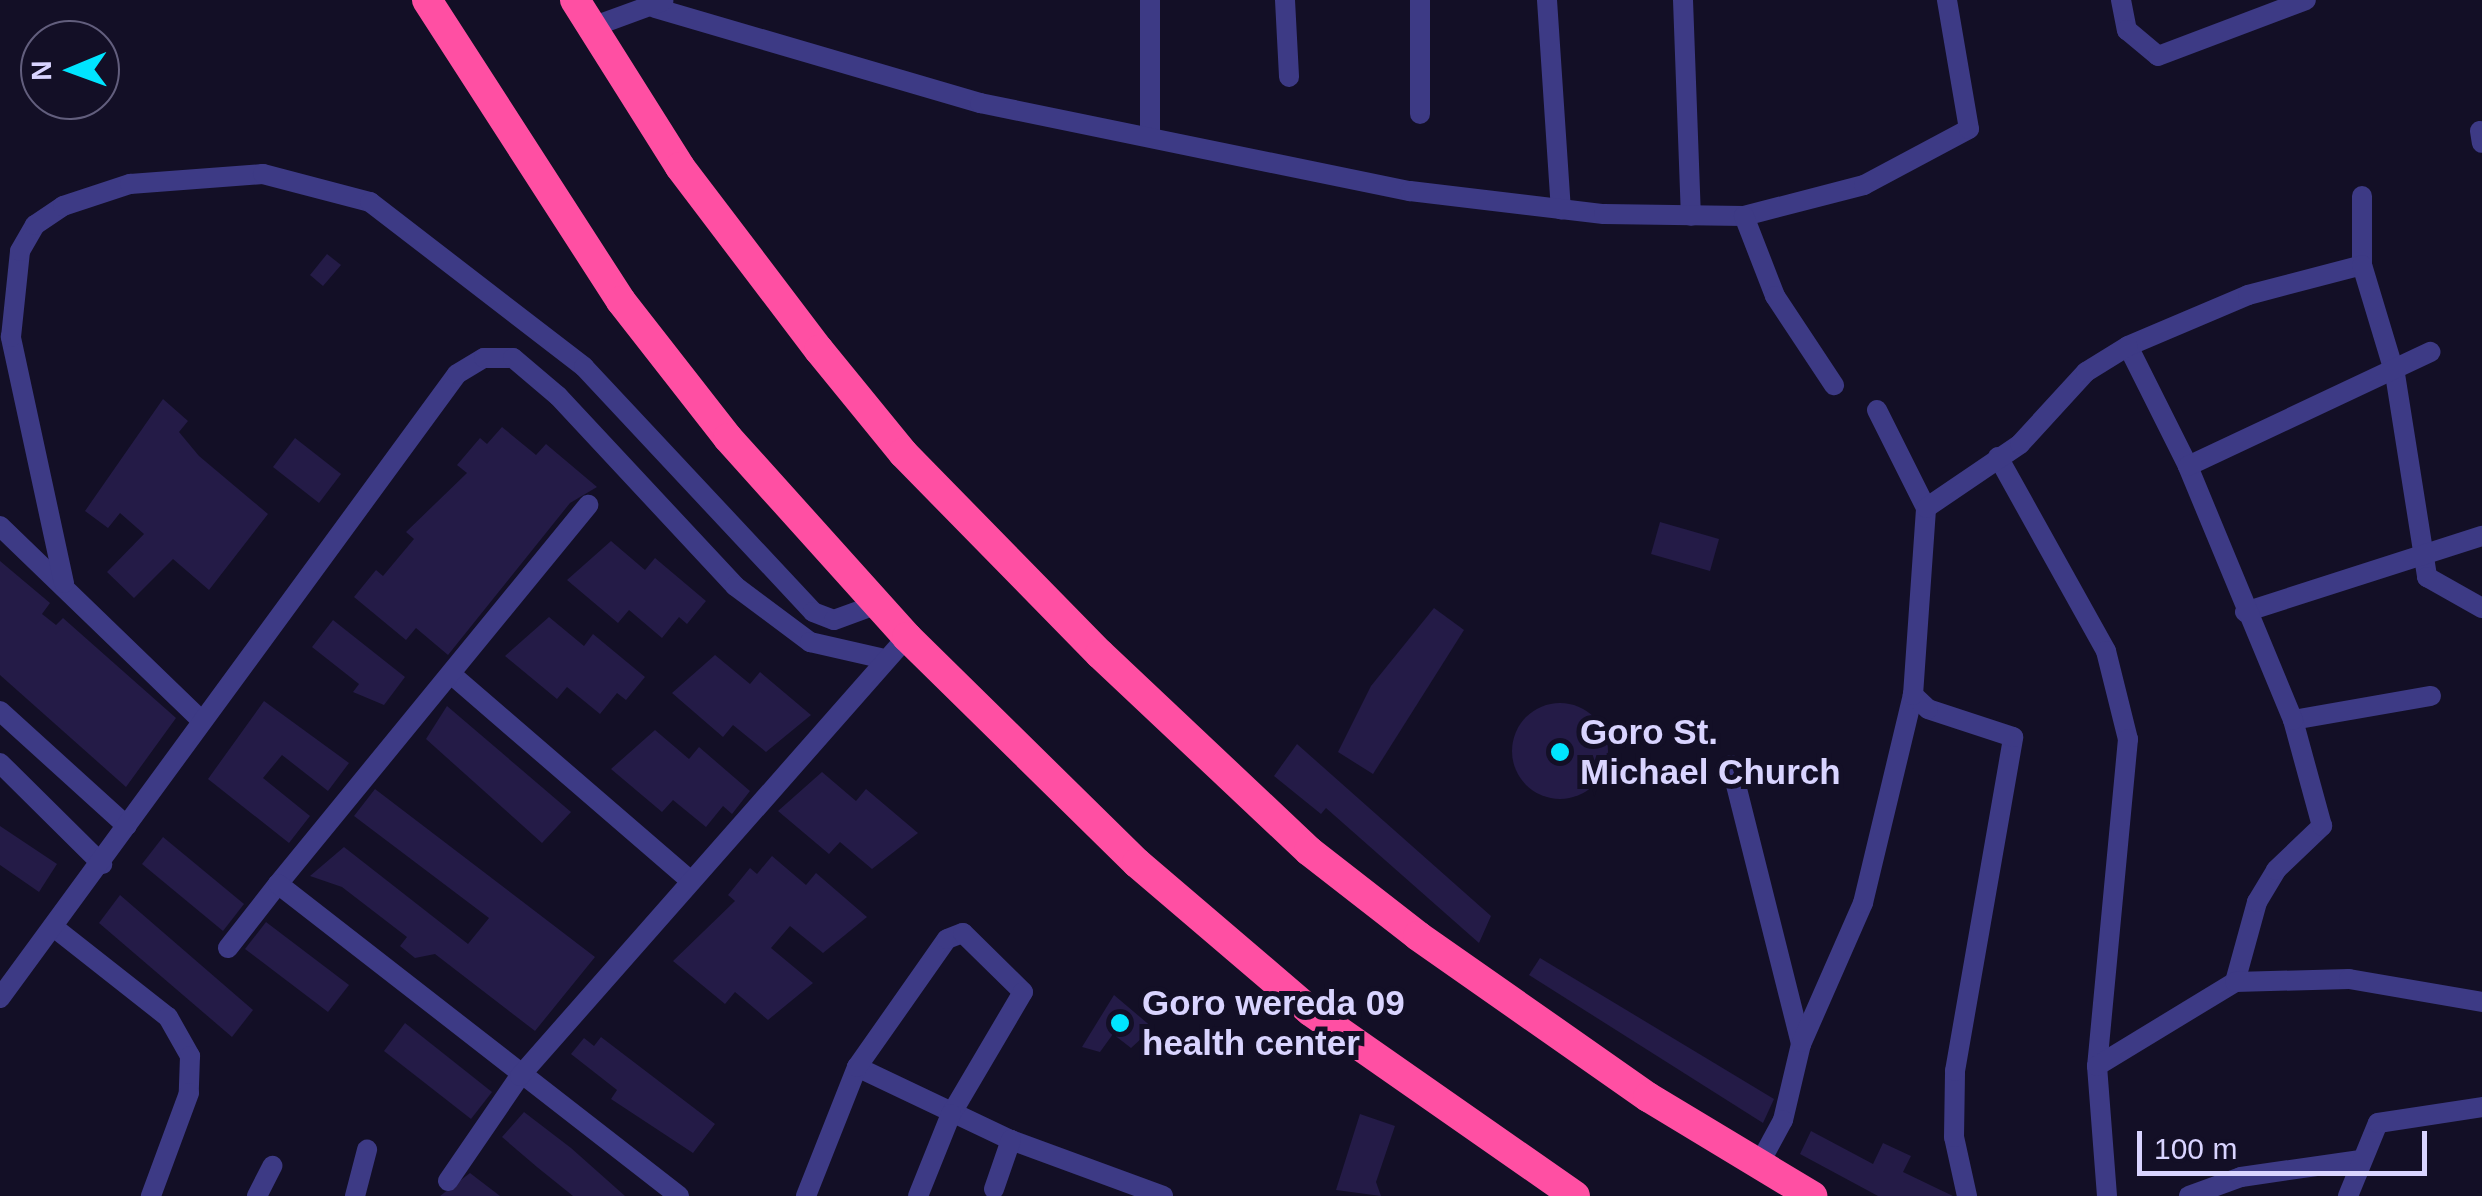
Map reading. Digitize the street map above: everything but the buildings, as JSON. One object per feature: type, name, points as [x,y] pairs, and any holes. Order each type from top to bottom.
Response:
[{"type":"highway","points":[[575,0],[680,167],[903,453],[1310,850],[1462,968],[1758,1166],[1812,1196]]},
{"type":"highway","points":[[430,4],[536,181],[728,438],[907,637],[1137,862],[1310,1011],[1575,1196]]},
{"type":"street","points":[[1150,0],[1150,132]]},
{"type":"street","points":[[1285,0],[1288,77]]},
{"type":"street","points":[[1420,0],[1420,114]]},
{"type":"street","points":[[1547,0],[1562,210]]},
{"type":"street","points":[[1683,0],[1691,216]]},
{"type":"street","points":[[592,27],[660,4],[980,103],[1150,132],[1393,187],[1562,210],[1744,216],[1864,185],[1969,129],[1947,0]]},
{"type":"street","points":[[2121,0],[2128,30],[2158,56],[2306,0]]},
{"type":"street","points":[[64,583],[10,337],[20,251],[35,225],[63,206],[130,184],[247,173],[298,177],[370,202],[608,388],[814,612],[834,620],[878,604]]},
{"type":"street","points":[[2362,196],[2362,266],[2395,374],[2422,557],[2436,589],[2482,608]]},
{"type":"street","points":[[1744,216],[1775,296],[1834,385]]},
{"type":"street","points":[[1926,508],[1998,457],[2086,372],[2128,346],[2248,295],[2362,266]]},
{"type":"street","points":[[2128,346],[2188,466],[2245,612],[2293,720],[2322,826],[2266,886],[2235,982]]},
{"type":"street","points":[[2188,466],[2395,374],[2430,352]]},
{"type":"street","points":[[0,998],[56,929],[200,719],[457,374],[484,358],[513,358],[558,396],[735,586],[810,642],[880,658]]},
{"type":"street","points":[[1758,1166],[1783,1120],[1801,1044],[1863,903],[1914,695],[1926,508],[1877,410]]},
{"type":"street","points":[[1998,457],[2106,651],[2128,739],[2098,1066],[2107,1196]]},
{"type":"street","points":[[228,948],[588,505]]},
{"type":"street","points":[[0,526],[64,583],[200,719]]},
{"type":"street","points":[[2245,612],[2482,536]]},
{"type":"street","points":[[448,1181],[520,1076],[880,658],[907,637]]},
{"type":"street","points":[[451,674],[691,882]]},
{"type":"street","points":[[1914,695],[1928,709],[2014,737],[1954,1071],[1954,1137],[1966,1196]]},
{"type":"street","points":[[2293,720],[2431,696]]},
{"type":"street","points":[[0,711],[127,826]]},
{"type":"street","points":[[0,763],[102,864]]},
{"type":"street","points":[[1731,766],[1801,1044]]},
{"type":"street","points":[[278,884],[679,1196]]},
{"type":"street","points":[[56,929],[168,1017],[190,1056],[189,1094],[151,1196]]},
{"type":"street","points":[[806,1196],[857,1067],[947,940],[971,936],[1023,992],[951,1114],[918,1196]]},
{"type":"street","points":[[2098,1066],[2235,982],[2349,979],[2482,1002]]},
{"type":"street","points":[[857,1067],[951,1114],[1126,1189],[1163,1196]]},
{"type":"street","points":[[2355,1194],[2359,1160],[2378,1123],[2482,1107]]},
{"type":"street","points":[[994,1189],[1011,1140]]},
{"type":"street","points":[[355,1196],[368,1150]]},
{"type":"street","points":[[2189,1196],[2241,1177],[2359,1160]]},
{"type":"street","points":[[257,1196],[272,1166]]},
{"type":"place","name":"Goro St. Michael Church","points":[[1560,752]]},
{"type":"place","name":"Goro wereda 09 health center","points":[[1120,1023]]}]
